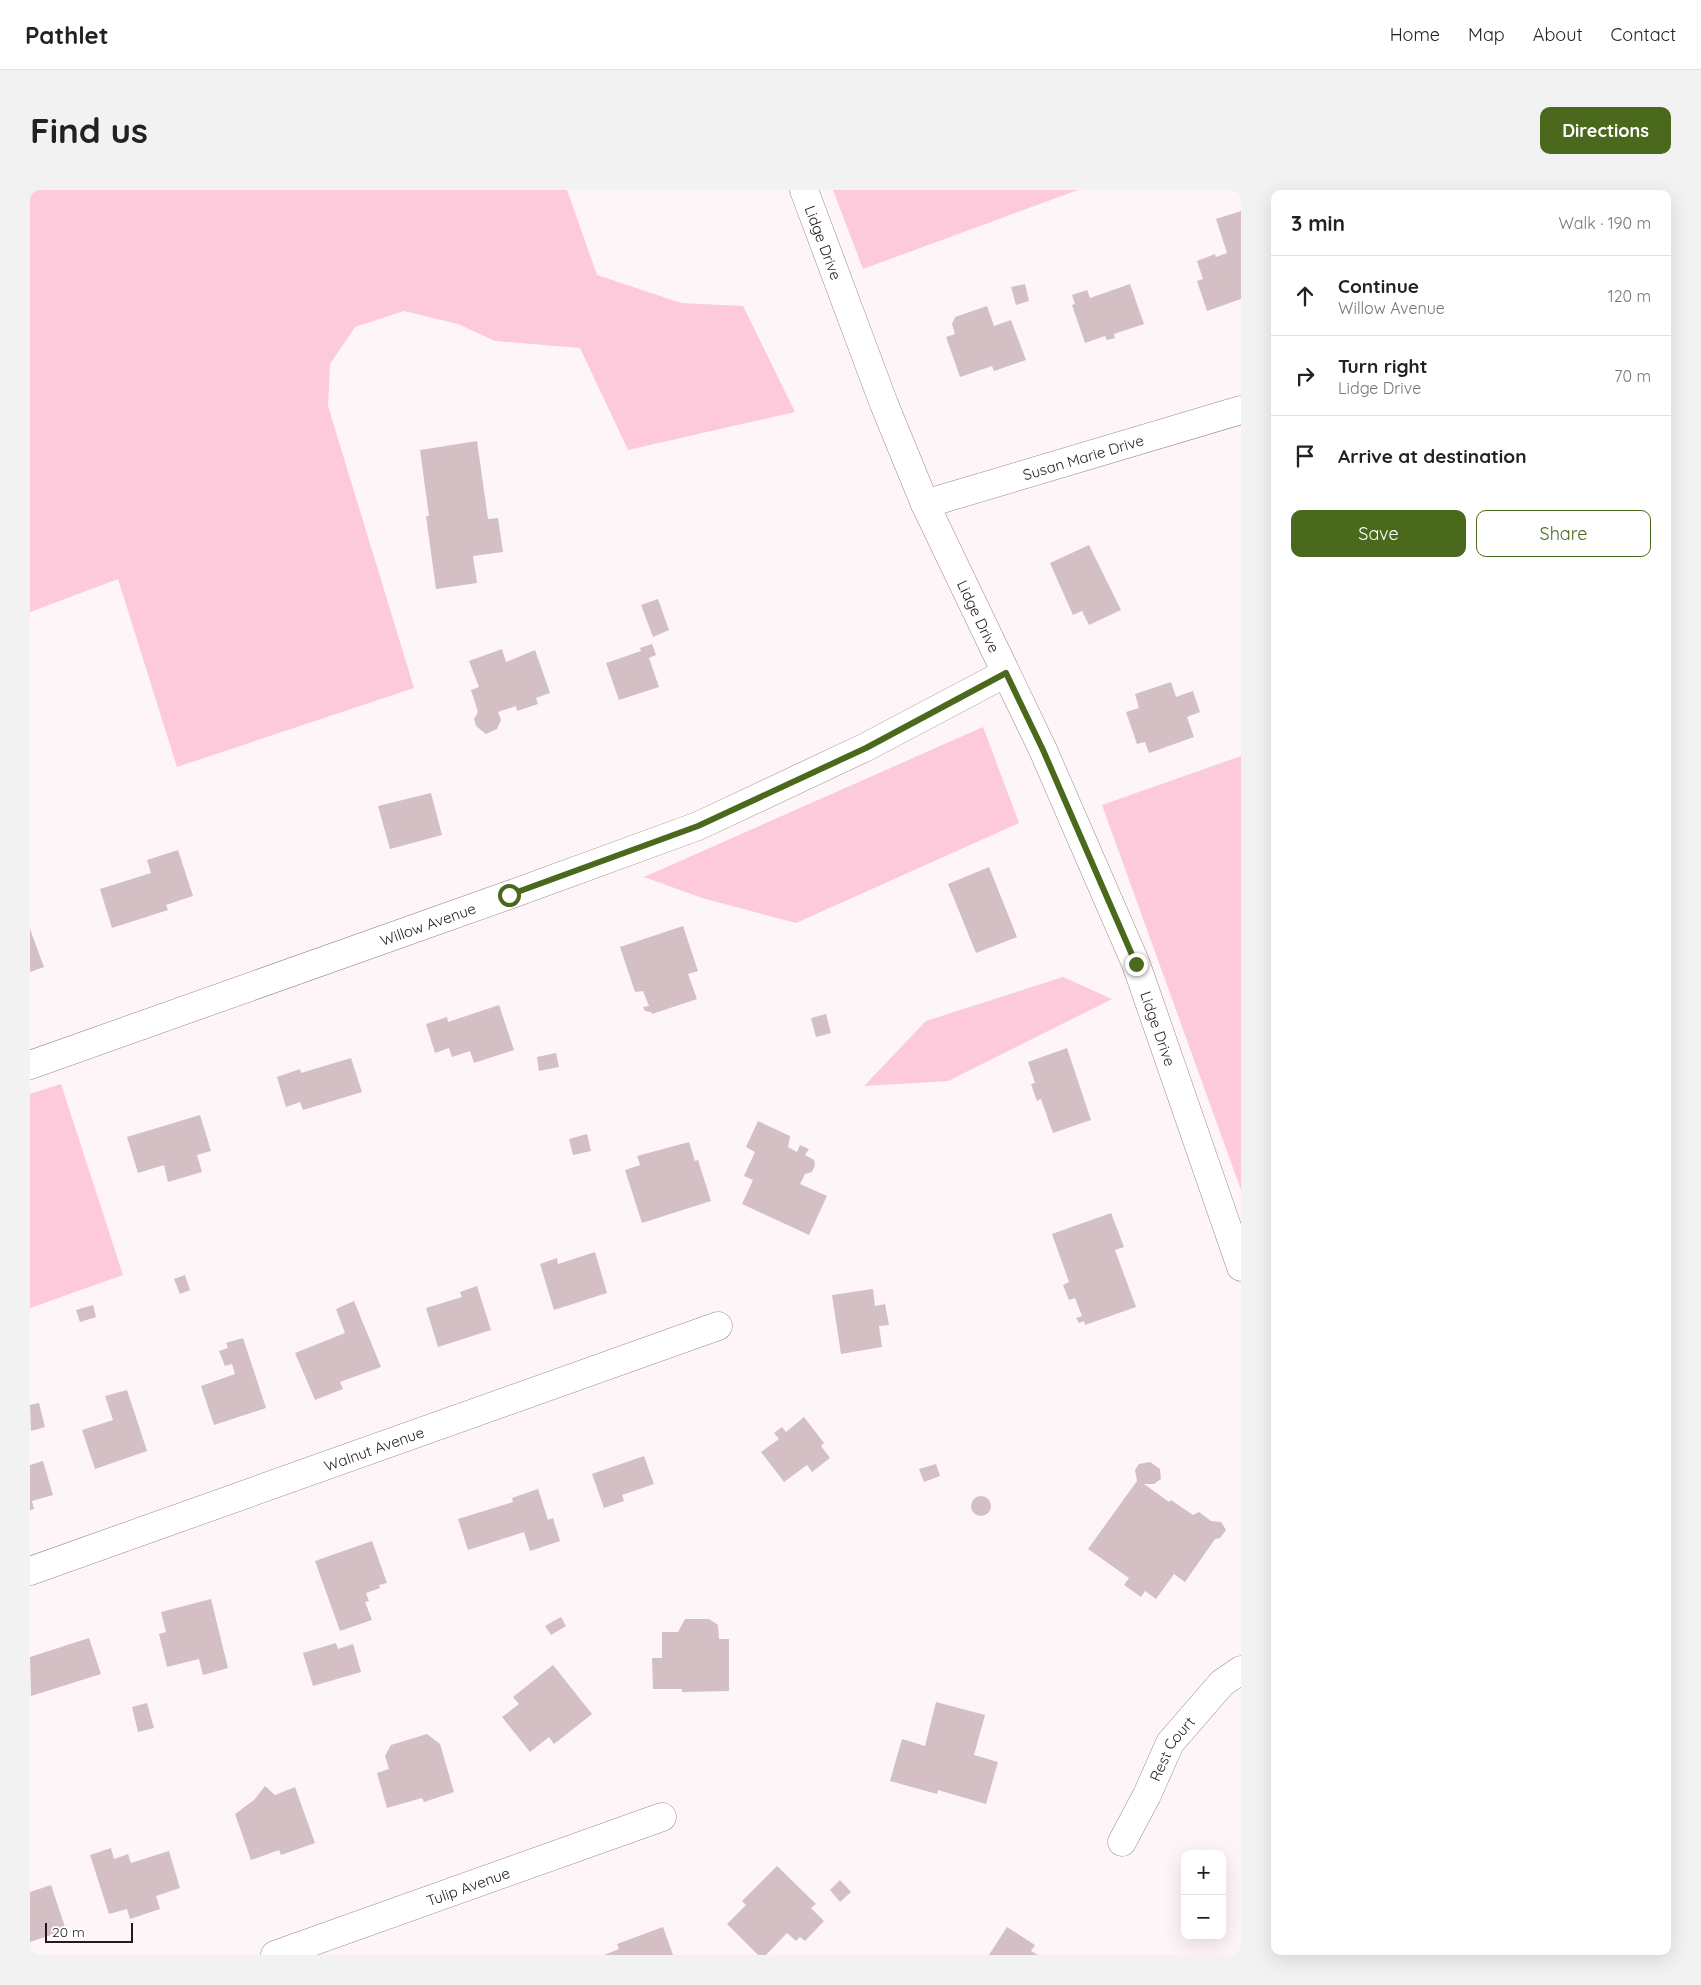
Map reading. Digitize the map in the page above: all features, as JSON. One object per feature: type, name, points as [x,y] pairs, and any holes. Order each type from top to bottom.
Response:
[{"type":"street","name":"Lidge Drive","points":[[804,190],[884,404],[925,504],[1043,750],[1136,964],[1241,1267]]},
{"type":"street","name":"Susan Marie Drive","points":[[925,504],[1241,410]]},
{"type":"street","name":"Willow Avenue","points":[[30,1065],[491,902],[698,826],[866,748],[1006,673]]},
{"type":"street","name":"Walnut Avenue","points":[[30,1571],[718,1326]]},
{"type":"street","name":"Rest Court","points":[[1122,1842],[1147,1795],[1170,1744],[1222,1684],[1241,1670]]},
{"type":"street","name":"Tulip Avenue","points":[[275,1955],[662,1817]]},
{"type":"shaded area","points":[[30,190],[567,190],[597,275],[681,303],[743,306],[795,412],[628,450],[580,348],[495,341],[458,324],[404,311],[355,327],[330,364],[328,406],[414,688],[177,767],[118,579],[30,612]]},
{"type":"shaded area","points":[[833,190],[1078,190],[863,269]]},
{"type":"shaded area","points":[[983,727],[1019,823],[796,923],[702,898],[644,877]]},
{"type":"shaded area","points":[[1241,756],[1241,1190],[1102,805]]},
{"type":"shaded area","points":[[1063,977],[1112,999],[948,1081],[864,1086],[926,1021]]},
{"type":"shaded area","points":[[61,1084],[123,1275],[30,1308],[30,1094]]},
{"type":"building","points":[[1241,211],[1241,299],[1207,311],[1197,281],[1203,279],[1197,261],[1215,254],[1216,257],[1227,253],[1216,219]]},
{"type":"building","points":[[1025,284],[1029,301],[1016,305],[1011,287]]},
{"type":"building","points":[[1130,284],[1144,324],[1114,334],[1115,338],[1107,340],[1105,336],[1085,343],[1072,305],[1075,304],[1072,295],[1087,290],[1090,298]]},
{"type":"building","points":[[987,306],[994,326],[1011,320],[1026,360],[994,371],[992,366],[960,377],[946,337],[955,334],[952,324],[955,317]]},
{"type":"building","points":[[477,441],[488,519],[498,518],[503,552],[473,556],[477,583],[436,589],[426,516],[429,516],[420,450]]},
{"type":"building","points":[[1089,545],[1121,610],[1089,625],[1082,611],[1073,615],[1050,563]]},
{"type":"building","points":[[658,599],[669,630],[653,637],[641,605]]},
{"type":"building","points":[[652,644],[656,655],[649,658],[659,687],[619,700],[606,663],[641,651],[640,648]]},
{"type":"building","points":[[502,649],[506,662],[535,650],[550,693],[536,698],[538,704],[517,711],[516,706],[498,712],[501,720],[497,729],[486,734],[476,726],[474,719],[478,712],[471,690],[479,687],[469,661]]},
{"type":"building","points":[[1171,682],[1176,697],[1193,691],[1200,712],[1187,717],[1194,737],[1149,753],[1145,742],[1137,744],[1126,712],[1139,708],[1135,694]]},
{"type":"building","points":[[431,793],[442,835],[390,849],[378,806]]},
{"type":"building","points":[[178,850],[193,896],[166,905],[168,910],[112,928],[100,889],[151,873],[147,860]]},
{"type":"building","points":[[989,867],[1017,937],[976,953],[948,884]]},
{"type":"building","points":[[683,926],[698,971],[688,974],[697,999],[652,1014],[645,1011],[643,1007],[649,1006],[643,991],[635,992],[620,947]]},
{"type":"building","points":[[30,929],[44,967],[30,972]]},
{"type":"building","points":[[499,1005],[514,1050],[474,1063],[470,1051],[452,1057],[449,1048],[435,1053],[426,1024],[447,1017],[448,1022]]},
{"type":"building","points":[[826,1014],[831,1033],[816,1037],[811,1018]]},
{"type":"building","points":[[1067,1048],[1091,1120],[1053,1133],[1041,1099],[1037,1101],[1031,1084],[1035,1083],[1028,1062]]},
{"type":"building","points":[[556,1053],[559,1067],[539,1071],[537,1057]]},
{"type":"building","points":[[351,1058],[362,1092],[303,1110],[300,1102],[286,1107],[277,1077],[300,1069],[301,1073]]},
{"type":"building","points":[[200,1115],[211,1151],[197,1155],[202,1172],[168,1182],[164,1165],[138,1173],[127,1137]]},
{"type":"building","points":[[758,1121],[790,1136],[788,1147],[797,1152],[800,1145],[809,1149],[805,1155],[814,1160],[815,1165],[812,1172],[805,1174],[800,1184],[827,1196],[809,1235],[742,1204],[753,1180],[744,1176],[755,1152],[746,1147]]},
{"type":"building","points":[[587,1134],[591,1151],[573,1155],[569,1139]]},
{"type":"building","points":[[689,1142],[695,1161],[698,1160],[711,1201],[642,1223],[625,1170],[640,1165],[637,1156]]},
{"type":"building","points":[[1111,1213],[1124,1247],[1115,1250],[1136,1307],[1085,1325],[1084,1321],[1079,1323],[1076,1318],[1082,1316],[1075,1298],[1069,1300],[1063,1285],[1069,1282],[1052,1234]]},
{"type":"building","points":[[595,1252],[607,1293],[554,1310],[540,1264],[557,1258],[558,1264]]},
{"type":"building","points":[[185,1275],[190,1290],[180,1294],[174,1279]]},
{"type":"building","points":[[477,1286],[491,1330],[438,1347],[426,1308],[462,1297],[460,1292]]},
{"type":"building","points":[[873,1289],[875,1306],[885,1304],[889,1325],[879,1326],[882,1347],[841,1354],[832,1295]]},
{"type":"building","points":[[354,1301],[381,1367],[340,1382],[343,1389],[315,1400],[295,1353],[345,1333],[336,1309]]},
{"type":"building","points":[[93,1305],[96,1317],[80,1322],[76,1310]]},
{"type":"building","points":[[243,1338],[266,1408],[214,1425],[201,1386],[235,1374],[232,1364],[225,1366],[219,1351],[228,1348],[226,1343]]},
{"type":"building","points":[[127,1390],[147,1451],[95,1469],[82,1430],[113,1420],[105,1396]]},
{"type":"building","points":[[39,1403],[45,1427],[31,1431],[30,1405]]},
{"type":"building","points":[[804,1417],[824,1443],[821,1446],[830,1458],[812,1472],[807,1465],[784,1482],[761,1452],[779,1439],[774,1433],[782,1427],[786,1432]]},
{"type":"building","points":[[644,1456],[654,1484],[622,1495],[624,1501],[604,1508],[592,1474]]},
{"type":"building","points":[[43,1461],[53,1495],[32,1501],[34,1509],[30,1510],[30,1465]]},
{"type":"building","points":[[1150,1462],[1160,1469],[1161,1479],[1154,1484],[1144,1484],[1169,1502],[1171,1500],[1193,1515],[1199,1512],[1211,1521],[1221,1522],[1226,1530],[1220,1538],[1215,1539],[1185,1582],[1174,1574],[1156,1599],[1145,1591],[1141,1597],[1124,1585],[1129,1578],[1088,1549],[1137,1481],[1135,1470],[1139,1464]]},
{"type":"building","points":[[936,1464],[940,1476],[924,1482],[919,1469]]},
{"type":"building","points":[[538,1489],[548,1520],[553,1518],[560,1541],[530,1551],[524,1532],[468,1550],[458,1519],[513,1502],[512,1498]]},
{"type":"building","points":[[981,1496],[988,1499],[991,1506],[988,1513],[981,1516],[974,1513],[971,1506],[974,1499]]},
{"type":"building","points":[[372,1541],[387,1583],[379,1585],[380,1588],[366,1593],[369,1601],[365,1602],[372,1620],[340,1631],[315,1561]]},
{"type":"building","points":[[211,1599],[228,1668],[203,1675],[199,1659],[167,1667],[159,1634],[166,1632],[161,1612]]},
{"type":"building","points":[[561,1617],[566,1626],[551,1635],[545,1626]]},
{"type":"building","points":[[685,1619],[709,1619],[718,1625],[719,1639],[729,1639],[729,1691],[682,1692],[682,1689],[653,1689],[652,1658],[662,1658],[662,1632],[678,1632]]},
{"type":"building","points":[[89,1638],[101,1674],[31,1696],[30,1657]]},
{"type":"building","points":[[336,1643],[338,1649],[353,1644],[361,1672],[313,1686],[303,1653]]},
{"type":"building","points":[[553,1665],[592,1714],[554,1744],[549,1737],[530,1752],[502,1717],[519,1704],[513,1697]]},
{"type":"building","points":[[936,1702],[985,1715],[974,1755],[998,1762],[986,1804],[938,1790],[937,1794],[890,1781],[902,1739],[925,1746]]},
{"type":"building","points":[[147,1703],[154,1728],[138,1732],[132,1707]]},
{"type":"building","points":[[427,1734],[440,1744],[454,1792],[424,1802],[422,1798],[387,1808],[377,1773],[389,1769],[385,1756],[391,1745]]},
{"type":"building","points":[[265,1786],[275,1795],[295,1787],[315,1843],[281,1855],[279,1850],[251,1860],[235,1814],[254,1800]]},
{"type":"building","points":[[111,1848],[114,1859],[128,1854],[131,1863],[169,1851],[180,1888],[156,1896],[160,1909],[130,1919],[127,1909],[109,1914],[90,1855]]},
{"type":"building","points":[[777,1866],[816,1904],[811,1908],[824,1921],[805,1941],[800,1937],[796,1941],[787,1933],[766,1955],[758,1955],[727,1924],[746,1905],[742,1901]]},
{"type":"building","points":[[840,1880],[851,1892],[840,1902],[830,1890]]},
{"type":"building","points":[[51,1885],[66,1930],[30,1942],[30,1892]]},
{"type":"building","points":[[663,1927],[673,1955],[604,1955],[619,1949],[617,1944]]},
{"type":"building","points":[[1007,1927],[1035,1945],[1031,1951],[1038,1955],[989,1955]]},
{"type":"route","points":[[509,895],[698,826],[866,748],[1006,673],[1043,750],[1136,964]]}]
